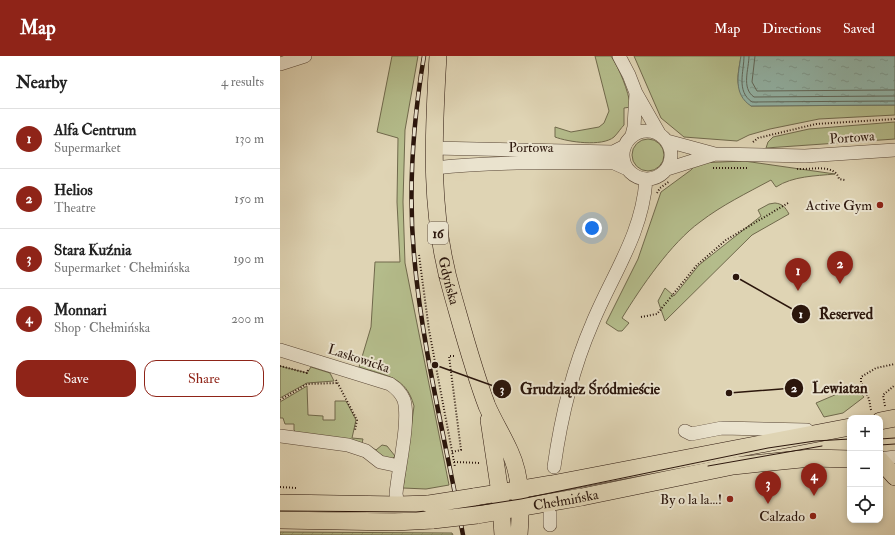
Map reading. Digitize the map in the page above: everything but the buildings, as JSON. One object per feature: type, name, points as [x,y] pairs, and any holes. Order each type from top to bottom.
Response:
[{"type":"main road","name":"Gdyńska","points":[[438,56],[434,148],[438,229],[444,264],[487,406],[500,493],[501,511]]},
{"type":"main road","name":"Gdyńska","points":[[487,406],[511,453],[518,473],[520,490]]},
{"type":"main road","name":"Chełmińska","points":[[280,520],[395,522],[431,512],[474,497],[520,490],[847,427]]},
{"type":"main road","name":"Chełmińska","points":[[511,453],[527,476],[534,480],[552,484]]},
{"type":"main road","name":"Chełmińska","points":[[280,503],[398,505],[431,512],[477,515],[582,497],[733,466],[804,459],[847,459]]},
{"type":"main road","points":[[883,463],[895,477]]},
{"type":"main road","name":"16","points":[[519,535],[521,508],[520,490]]},
{"type":"main road","name":"16","points":[[501,511],[503,535]]},
{"type":"street","points":[[280,64],[305,56]]},
{"type":"street","points":[[619,56],[636,93],[671,150],[671,161],[668,169],[661,175],[646,180],[633,176],[625,168],[622,160],[623,147],[632,135],[634,127],[636,93]]},
{"type":"street","points":[[632,135],[641,131],[651,131],[663,138]]},
{"type":"street","name":"Portowa","points":[[663,138],[715,154],[805,156],[895,150]]},
{"type":"street","name":"Portowa","points":[[536,157],[613,152],[623,147]]},
{"type":"street","name":"Portowa","points":[[434,148],[502,156],[614,163],[625,168]]},
{"type":"street","name":"Portowa","points":[[668,169],[715,154]]},
{"type":"street","name":"Portowa","points":[[435,168],[482,163],[502,156]]},
{"type":"street","points":[[554,467],[559,430],[573,370],[597,311],[624,261],[636,228],[644,196],[646,180]]},
{"type":"street","name":"Laskowicka","points":[[280,350],[390,384],[398,390],[403,400],[406,416],[398,466],[396,494],[398,505]]},
{"type":"street","points":[[685,431],[691,434],[722,428],[829,430]]},
{"type":"street","points":[[280,436],[348,445],[366,451],[380,462],[398,466]]},
{"type":"street","points":[[883,459],[895,457]]},
{"type":"path","points":[[751,143],[758,138],[816,124],[895,119]]},
{"type":"path","points":[[710,168],[748,168]]},
{"type":"path","points":[[792,169],[830,169],[838,174],[839,178],[845,180]]},
{"type":"path","points":[[641,317],[657,314],[697,265],[726,240],[788,203]]},
{"type":"path","points":[[420,254],[429,330],[456,467]]},
{"type":"path","points":[[452,452],[461,450],[449,356],[454,356]]},
{"type":"path","points":[[881,415],[869,399],[861,382],[861,377],[876,368],[895,364]]},
{"type":"path","points":[[280,366],[307,373],[311,365]]},
{"type":"path","points":[[334,375],[357,420],[355,430]]},
{"type":"path","points":[[280,400],[306,384],[337,382]]},
{"type":"path","points":[[883,417],[884,395],[895,385]]},
{"type":"path","points":[[454,462],[483,463]]},
{"type":"green space","points":[[392,56],[418,56],[405,130],[403,202],[405,263],[449,485],[426,489],[403,488],[414,406],[410,396],[406,389],[394,379],[359,367],[371,327],[375,262],[400,262],[397,202],[398,138],[377,132]]},
{"type":"green space","points":[[595,56],[611,56],[621,74],[631,107],[624,108],[624,125],[614,137],[602,142],[585,143],[568,141],[555,137],[555,127],[571,132],[599,127],[604,123],[609,111]]},
{"type":"green space","points":[[634,56],[741,56],[738,72],[739,88],[751,106],[895,105],[895,115],[819,119],[770,129],[749,135],[737,141],[684,137],[661,118]]},
{"type":"green space","points":[[895,122],[895,139],[766,148],[768,142],[773,137],[809,129]]},
{"type":"green space","points":[[645,139],[651,139],[661,146],[664,155],[663,161],[657,168],[651,171],[645,171],[635,164],[632,158],[632,152],[639,142]]},
{"type":"green space","points":[[744,161],[835,174],[797,179],[783,183],[776,187],[771,180],[717,210],[689,231],[657,266],[622,318],[629,323],[622,331],[618,331],[606,323],[638,259],[661,192],[691,170],[697,163]]},
{"type":"green space","points":[[775,203],[784,206],[789,214],[752,235],[665,321],[658,301],[665,288],[674,296],[699,265],[761,216],[758,210],[769,204]]},
{"type":"green space","points":[[280,366],[307,373],[311,367],[330,373],[334,381],[307,383],[280,398]]},
{"type":"green space","points":[[307,386],[308,415],[323,416],[323,420],[335,420],[335,401],[346,401],[356,420],[352,438],[363,439],[362,443],[376,450],[382,445],[387,446],[395,456],[390,461],[297,434],[294,430],[294,424],[285,424],[283,418],[280,418],[280,402]]},
{"type":"green space","points":[[851,388],[857,389],[864,397],[843,413],[824,417],[816,403]]},
{"type":"green space","points":[[280,532],[452,533],[453,535],[280,535]]},
{"type":"water","points":[[741,56],[895,56],[895,105],[751,106],[741,96],[739,90],[738,77]]},
{"type":"tram line","points":[[883,439],[895,438]]},
{"type":"tram line","points":[[280,511],[416,512],[476,506],[521,499],[768,448],[815,441],[847,439]]},
{"type":"tram line","points":[[883,445],[895,444]]},
{"type":"tram line","points":[[708,466],[822,446]]},
{"type":"railway","points":[[424,56],[414,130],[411,205],[414,255],[423,325],[435,395],[463,535]]},
{"type":"place","name":"Active Gym","points":[[880,205]]},
{"type":"place","name":"Reserved","points":[[736,277]]},
{"type":"place","name":"Helios","points":[[840,284]]},
{"type":"place","name":"Alfa Centrum","points":[[798,291]]},
{"type":"place","name":"Grudziądz Śródmieście","points":[[435,365]]},
{"type":"place","name":"Lewiatan","points":[[729,393]]},
{"type":"place","name":"Monnari","points":[[814,496]]},
{"type":"place","name":"By o la la...!","points":[[730,499]]},
{"type":"place","name":"Stara Kuźnia","points":[[768,504]]},
{"type":"place","name":"Calzado","points":[[813,516]]}]
